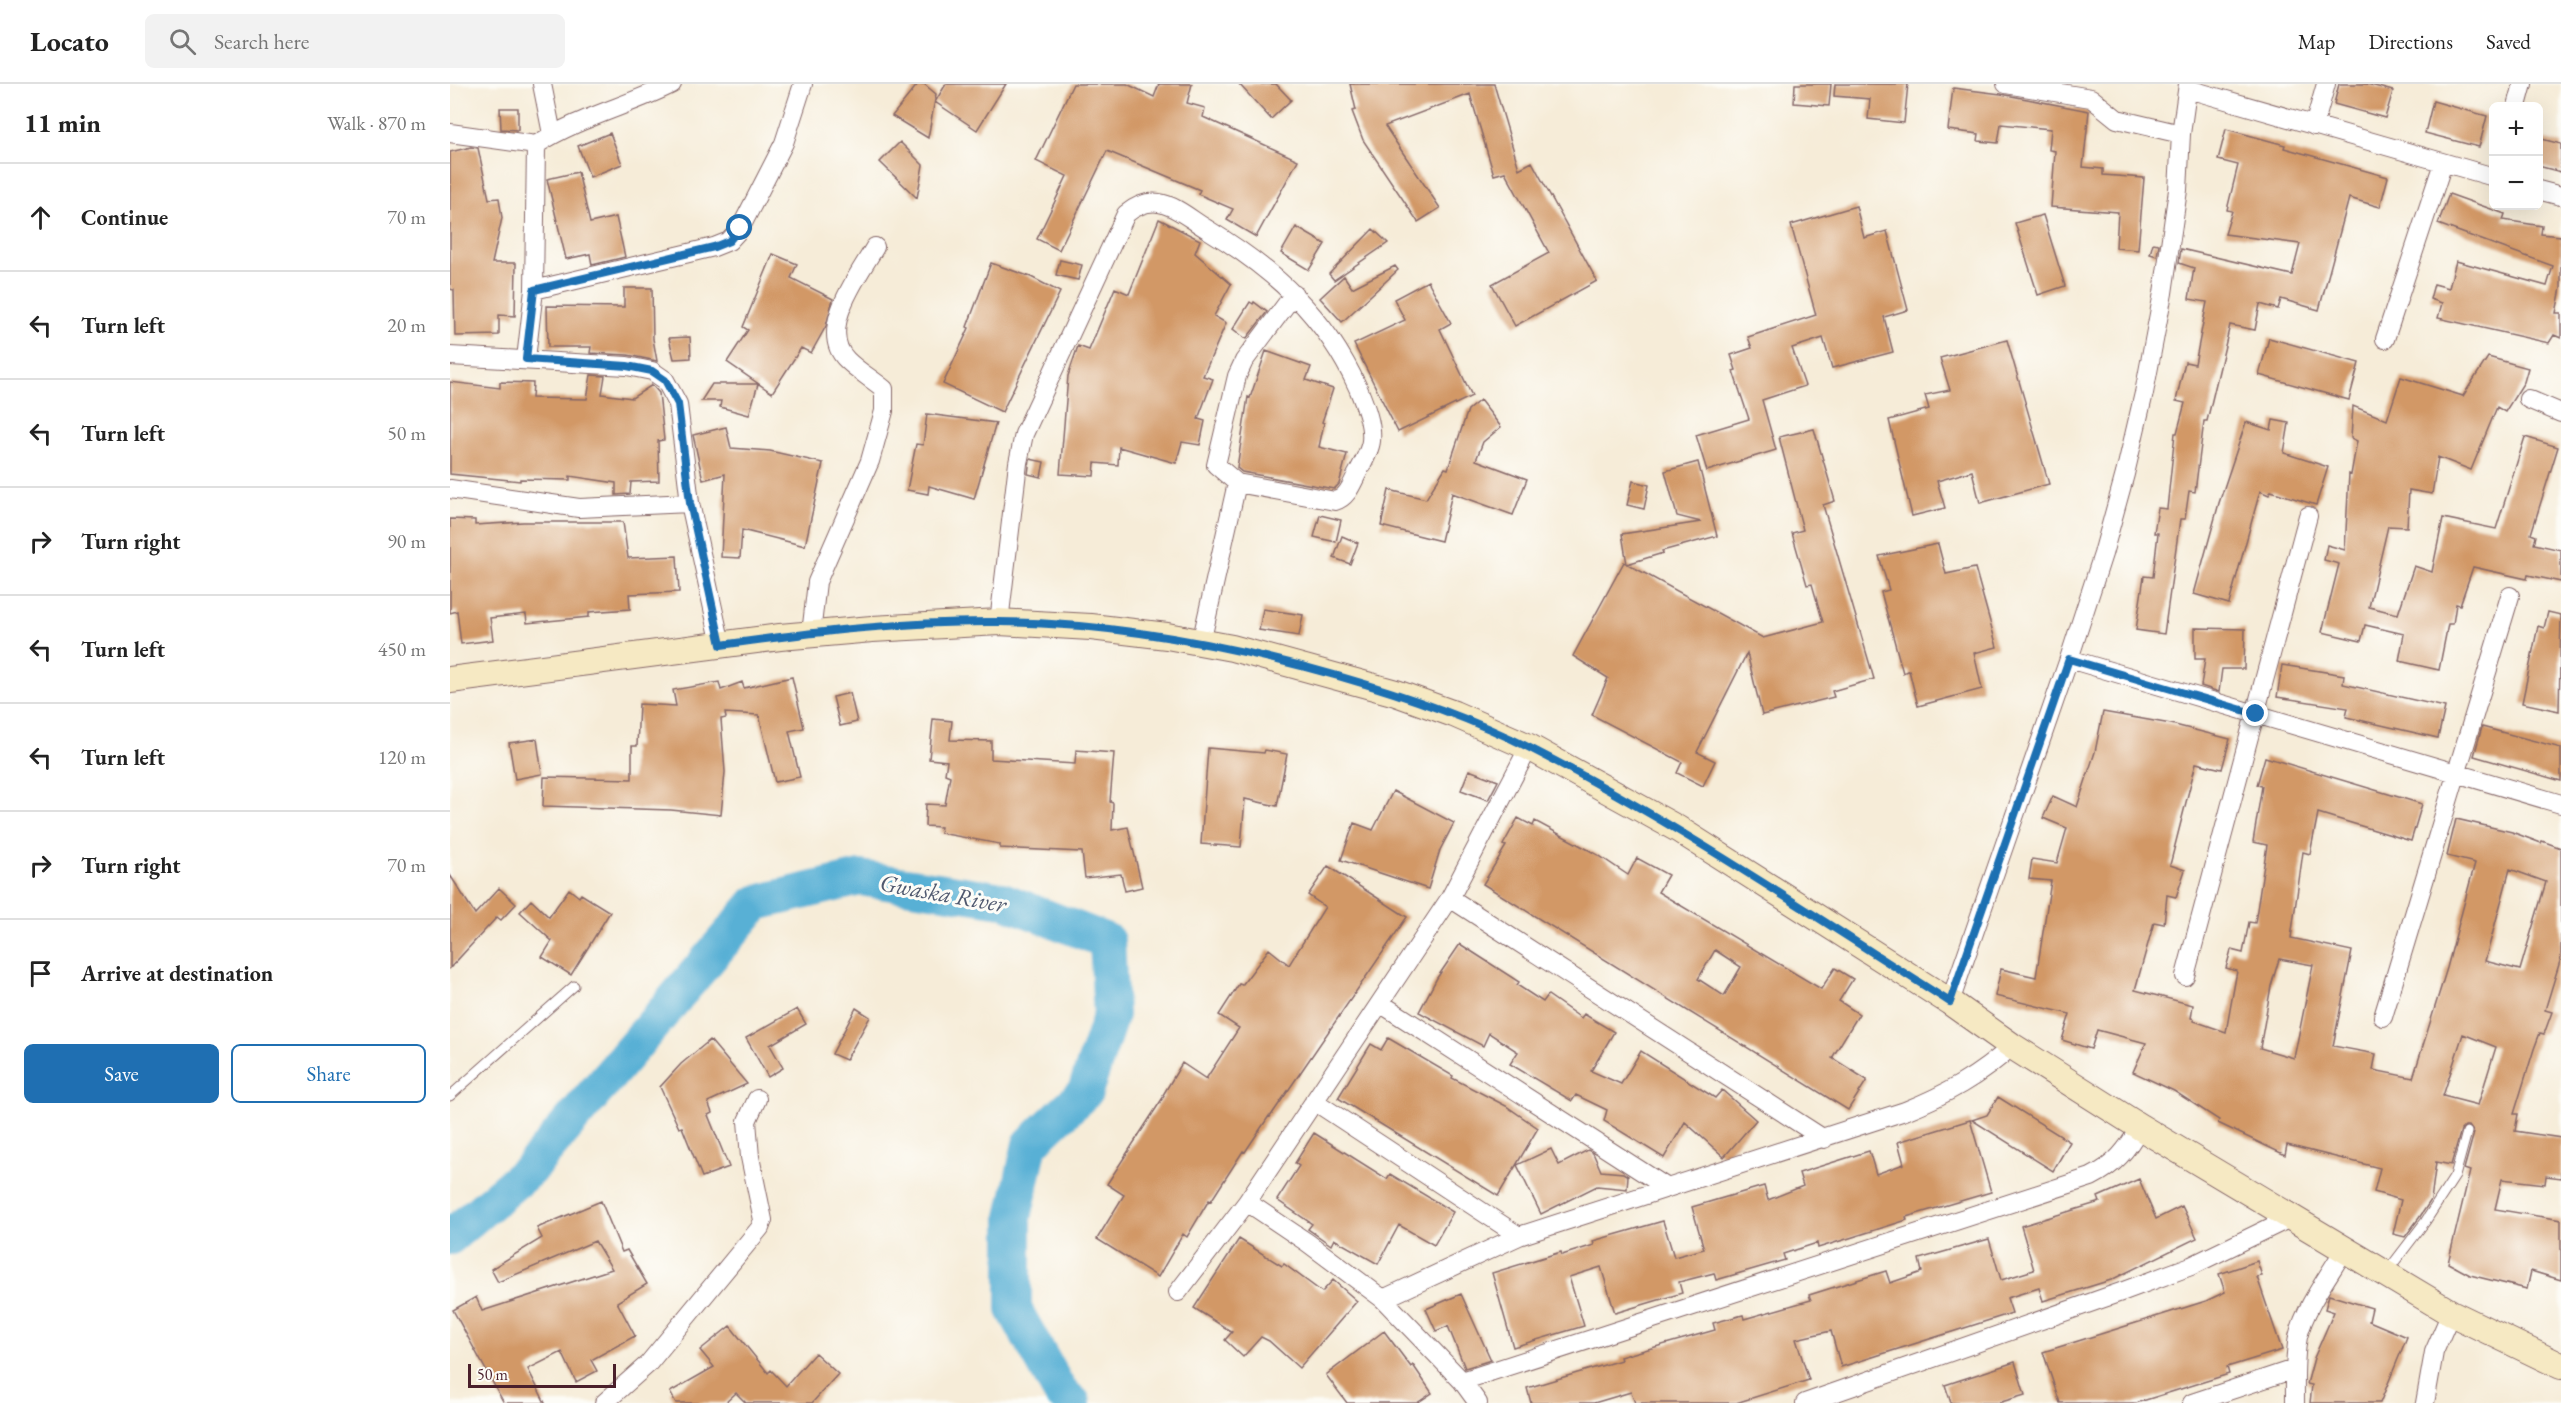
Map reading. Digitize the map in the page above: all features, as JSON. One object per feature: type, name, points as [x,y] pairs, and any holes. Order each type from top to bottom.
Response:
[{"type":"street","points":[[542,84],[552,134]]},
{"type":"street","points":[[450,133],[536,145],[552,134],[642,99],[672,84]]},
{"type":"street","points":[[534,290],[714,247],[729,241],[740,228],[784,143],[803,84]]},
{"type":"street","points":[[2314,126],[2326,84]]},
{"type":"street","points":[[2518,102],[2523,84]]},
{"type":"street","points":[[2018,85],[2091,98],[2117,119],[2181,134]]},
{"type":"street","points":[[1950,1002],[2103,554],[2144,393],[2163,293],[2178,190],[2181,134],[2188,86],[2314,126],[2489,176]]},
{"type":"street","points":[[526,359],[534,290],[536,145]]},
{"type":"street","points":[[2385,339],[2443,162]]},
{"type":"street","points":[[2543,191],[2561,196]]},
{"type":"street","points":[[999,622],[1018,463],[1024,434],[1126,214],[1149,202],[1166,204],[1249,255],[1294,294],[1326,331],[1348,367],[1364,401],[1371,440],[1362,465],[1347,493],[1340,500],[1321,499],[1237,483],[1216,465],[1237,376],[1244,362],[1294,294]]},
{"type":"street","points":[[811,634],[817,582],[870,460],[884,411],[884,389],[845,359],[835,337],[839,308],[875,248]]},
{"type":"street","points":[[450,356],[627,366],[652,371],[665,380],[678,404],[690,503],[721,645]]},
{"type":"street","points":[[2528,399],[2561,413]]},
{"type":"street","points":[[1201,643],[1237,483]]},
{"type":"street","points":[[450,489],[579,508],[690,503]]},
{"type":"street","points":[[2185,976],[2308,516]]},
{"type":"street","points":[[2384,1017],[2510,596]]},
{"type":"street","points":[[450,680],[811,634],[999,622],[1091,627],[1201,643],[1274,659],[1396,693],[1454,714],[1529,747],[1678,829],[1950,1002],[2012,1046],[2140,1127],[2451,1313],[2561,1366]]},
{"type":"street","points":[[2069,659],[2561,804]]},
{"type":"street","points":[[1178,1292],[1246,1202],[1450,897],[1529,747]]},
{"type":"street","points":[[1450,897],[1824,1138]]},
{"type":"street","points":[[1380,1003],[1666,1187]]},
{"type":"street","points":[[1383,1299],[1519,1236],[1824,1138],[1946,1094],[1996,1061],[2012,1046]]},
{"type":"street","points":[[604,1403],[648,1364],[760,1228],[763,1220],[750,1157],[747,1121],[757,1099]]},
{"type":"street","points":[[1314,1101],[1519,1236]]},
{"type":"street","points":[[1462,1381],[2091,1178],[2110,1167],[2122,1155],[2140,1127]]},
{"type":"street","points":[[1246,1202],[1308,1243],[1383,1299],[1462,1381],[1478,1403]]},
{"type":"street","points":[[1805,1403],[2190,1266],[2290,1218]]},
{"type":"street","points":[[2295,1403],[2294,1369],[2298,1336],[2306,1316],[2344,1250]]},
{"type":"street","points":[[2425,1403],[2434,1352],[2451,1313]]},
{"type":"street","points":[[2192,1403],[2294,1369]]},
{"type":"lane","points":[[450,1096],[574,986]]},
{"type":"lane","points":[[2385,1274],[2425,1222],[2455,1176],[2467,1132]]},
{"type":"building","points":[[918,84],[924,84],[936,94],[928,138],[892,116]]},
{"type":"building","points":[[946,84],[1006,84],[977,130],[935,102]]},
{"type":"building","points":[[1073,84],[1127,84],[1154,97],[1159,84],[1192,84],[1187,103],[1205,108],[1203,117],[1298,160],[1256,237],[1227,220],[1233,209],[1198,194],[1200,190],[1107,151],[1059,250],[1037,239],[1067,176],[1036,161]]},
{"type":"building","points":[[1239,84],[1276,84],[1291,100],[1271,119]]},
{"type":"building","points":[[1350,84],[1494,84],[1519,169],[1532,162],[1597,281],[1515,326],[1492,284],[1549,253],[1505,172],[1494,175],[1470,94],[1385,126],[1440,208],[1418,222],[1363,140],[1352,111],[1356,110]]},
{"type":"building","points":[[1795,84],[1831,84],[1829,106],[1794,103]]},
{"type":"building","points":[[1835,84],[1908,84],[1904,123],[1868,119],[1870,99],[1834,96]]},
{"type":"building","points":[[2339,84],[2367,84],[2393,91],[2385,118],[2334,104]]},
{"type":"building","points":[[1953,88],[2001,94],[2089,111],[2083,167],[2103,169],[2103,175],[2144,178],[2138,250],[2116,248],[2118,212],[2051,207],[2055,151],[2049,150],[2051,129],[2001,124],[1998,143],[1978,141],[1979,134],[1948,130]]},
{"type":"building","points":[[2433,101],[2487,116],[2479,147],[2425,133]]},
{"type":"building","points":[[500,108],[518,108],[518,130],[501,129]]},
{"type":"building","points":[[2226,129],[2388,177],[2380,207],[2349,198],[2319,310],[2281,299],[2278,309],[2260,304],[2255,330],[2230,325],[2207,421],[2204,421],[2195,492],[2189,491],[2185,519],[2180,519],[2164,634],[2136,630],[2144,576],[2153,577],[2158,533],[2154,533],[2158,508],[2167,509],[2175,433],[2177,433],[2185,403],[2176,401],[2185,362],[2195,364],[2207,302],[2189,299],[2194,268],[2179,263],[2181,249],[2292,275],[2300,244],[2225,234],[2232,211],[2227,210],[2238,165],[2218,160]]},
{"type":"building","points":[[610,133],[622,164],[590,177],[578,146]]},
{"type":"building","points":[[2543,139],[2561,144],[2561,172],[2543,167]]},
{"type":"building","points":[[900,142],[923,165],[917,198],[880,162]]},
{"type":"building","points":[[471,147],[478,148],[489,199],[499,198],[502,218],[492,263],[516,263],[515,316],[499,315],[499,335],[455,336],[454,290],[450,289],[450,152]]},
{"type":"building","points":[[578,172],[590,223],[616,217],[625,257],[592,265],[590,254],[566,259],[547,179]]},
{"type":"building","points":[[2449,194],[2505,214],[2503,220],[2542,226],[2541,234],[2561,236],[2561,288],[2556,313],[2561,313],[2561,338],[2554,335],[2549,343],[2438,318],[2442,303],[2430,299],[2434,284],[2449,288],[2456,261],[2547,286],[2553,266],[2438,224]]},
{"type":"building","points":[[1856,206],[1864,238],[1887,231],[1908,310],[1884,317],[1893,352],[1832,368],[1823,338],[1792,348],[1805,386],[1762,400],[1776,450],[1707,471],[1696,435],[1749,419],[1733,371],[1736,370],[1731,355],[1752,348],[1748,337],[1816,315],[1791,225]]},
{"type":"building","points":[[2043,215],[2065,286],[2038,295],[2015,223]]},
{"type":"building","points":[[1159,219],[1200,240],[1195,253],[1231,284],[1214,316],[1226,323],[1203,376],[1213,379],[1198,419],[1205,421],[1200,445],[1182,442],[1176,463],[1119,447],[1118,465],[1095,463],[1094,476],[1060,474],[1068,376],[1078,346],[1089,350],[1115,288],[1129,294]]},
{"type":"building","points":[[1296,227],[1325,244],[1309,270],[1281,253]]},
{"type":"building","points":[[1373,229],[1388,243],[1334,280],[1329,274]]},
{"type":"building","points":[[2153,243],[2159,244],[2157,256],[2150,254]]},
{"type":"building","points":[[773,254],[797,264],[791,278],[833,299],[826,326],[811,353],[801,348],[772,393],[727,362],[748,330],[743,327]]},
{"type":"building","points":[[1060,260],[1082,265],[1078,280],[1056,275]]},
{"type":"building","points":[[991,263],[1031,277],[1060,292],[1002,412],[943,384],[969,328],[967,327]]},
{"type":"building","points":[[1395,266],[1398,270],[1342,322],[1320,298],[1344,276],[1352,288]]},
{"type":"building","points":[[1428,281],[1451,323],[1440,329],[1472,396],[1398,432],[1354,344],[1405,320],[1394,299]]},
{"type":"building","points":[[624,288],[652,288],[653,339],[657,361],[628,355],[590,353],[591,347],[548,347],[547,306],[624,307]]},
{"type":"building","points":[[1250,302],[1253,304],[1254,302],[1267,312],[1246,339],[1233,329]]},
{"type":"building","points":[[690,337],[691,358],[674,359],[669,338]]},
{"type":"building","points":[[2269,338],[2359,363],[2349,400],[2259,375]]},
{"type":"building","points":[[2007,340],[2049,484],[1980,503],[1972,471],[1937,481],[1945,508],[1912,516],[1889,420],[1929,409],[1925,395],[1950,390],[1940,358]]},
{"type":"building","points":[[1266,351],[1311,367],[1306,380],[1333,389],[1322,422],[1324,423],[1319,447],[1347,454],[1339,484],[1334,489],[1242,472],[1237,468],[1248,397],[1250,398]]},
{"type":"building","points":[[2488,357],[2528,368],[2524,382],[2505,412],[2497,407],[2471,470],[2438,457],[2432,494],[2409,490],[2407,527],[2388,526],[2369,607],[2398,614],[2414,566],[2432,572],[2443,518],[2496,529],[2525,437],[2558,447],[2531,534],[2536,536],[2534,544],[2561,550],[2561,582],[2528,575],[2527,579],[2473,567],[2460,605],[2456,604],[2453,624],[2448,624],[2439,670],[2399,661],[2404,634],[2365,625],[2361,641],[2322,632],[2339,564],[2324,560],[2327,545],[2345,550],[2349,474],[2351,475],[2357,441],[2351,438],[2353,406],[2387,420],[2401,377],[2463,396]]},
{"type":"building","points":[[591,375],[605,376],[602,394],[632,398],[652,385],[659,393],[664,440],[658,441],[659,481],[631,482],[630,494],[616,495],[616,483],[570,476],[570,480],[520,479],[520,481],[450,474],[450,382],[500,388],[500,382],[533,383],[532,398],[587,399]]},
{"type":"building","points":[[712,384],[758,384],[749,415],[720,407],[721,401],[701,401]]},
{"type":"building","points":[[1480,400],[1501,427],[1483,442],[1476,460],[1527,479],[1513,515],[1452,493],[1441,541],[1381,526],[1389,490],[1426,499],[1445,468],[1448,469],[1468,410]]},
{"type":"building","points":[[927,414],[996,423],[974,499],[929,486],[928,494],[907,490],[916,444],[923,445]]},
{"type":"building","points":[[2273,420],[2289,423],[2284,453],[2328,467],[2316,505],[2271,491],[2269,495],[2260,491],[2229,604],[2194,594],[2219,503],[2246,422],[2271,430]]},
{"type":"building","points":[[726,427],[731,448],[770,451],[823,463],[805,546],[742,530],[740,558],[721,557],[725,474],[703,480],[693,435]]},
{"type":"building","points":[[1814,429],[1835,501],[1823,505],[1874,679],[1832,691],[1834,697],[1762,715],[1747,653],[1697,752],[1715,761],[1703,786],[1677,773],[1682,762],[1592,715],[1608,678],[1573,656],[1624,562],[1763,638],[1823,622],[1812,584],[1807,585],[1792,533],[1803,530],[1779,437]]},
{"type":"building","points":[[1030,459],[1044,462],[1041,477],[1028,474]]},
{"type":"building","points":[[1698,462],[1717,536],[1662,551],[1663,553],[1627,564],[1622,534],[1701,522],[1677,516],[1665,471]]},
{"type":"building","points":[[1633,481],[1649,485],[1644,509],[1627,505]]},
{"type":"building","points":[[1320,515],[1341,520],[1336,542],[1314,537]]},
{"type":"building","points":[[450,519],[475,520],[475,525],[523,522],[623,522],[628,558],[677,556],[679,592],[629,594],[630,609],[589,612],[589,617],[527,623],[526,614],[490,618],[493,640],[461,644],[457,611],[450,613]]},
{"type":"building","points":[[1342,536],[1358,543],[1350,564],[1334,558]]},
{"type":"building","points":[[1938,544],[1946,574],[1975,568],[1997,647],[1974,653],[1982,689],[1918,706],[1909,670],[1903,673],[1881,592],[1889,590],[1879,556]]},
{"type":"building","points":[[1263,609],[1303,615],[1299,636],[1259,630]]},
{"type":"building","points":[[2548,612],[2561,615],[2559,711],[2522,703],[2538,626],[2544,628]]},
{"type":"building","points":[[2195,628],[2245,629],[2244,669],[2222,669],[2219,692],[2201,686],[2205,659],[2195,659]]},
{"type":"building","points":[[2282,665],[2344,675],[2343,684],[2445,707],[2438,738],[2346,717],[2348,708],[2277,697]]},
{"type":"building","points":[[792,677],[804,728],[789,731],[800,777],[775,782],[759,715],[725,713],[726,718],[721,719],[725,772],[721,815],[671,810],[543,806],[544,777],[632,779],[632,746],[637,746],[639,704],[676,706],[673,690],[719,682],[721,690],[742,682],[744,688]]},
{"type":"building","points":[[850,693],[857,722],[840,726],[833,697]]},
{"type":"building","points":[[2103,712],[2171,724],[2230,739],[2222,769],[2196,763],[2170,865],[2185,870],[2176,897],[2167,895],[2164,924],[2154,922],[2135,990],[2193,1005],[2191,1018],[2194,1021],[2226,1032],[2237,971],[2226,968],[2231,950],[2243,953],[2249,922],[2255,923],[2267,845],[2253,842],[2262,786],[2257,785],[2265,757],[2422,804],[2411,841],[2318,813],[2310,854],[2303,852],[2291,938],[2352,951],[2333,1046],[2376,1054],[2373,1070],[2413,1078],[2447,968],[2475,863],[2447,856],[2456,819],[2512,832],[2561,848],[2561,958],[2545,1010],[2552,1012],[2544,1034],[2540,1033],[2534,1049],[2514,1114],[2518,1114],[2515,1131],[2561,1138],[2561,1178],[2546,1176],[2545,1184],[2502,1179],[2495,1209],[2561,1220],[2561,1280],[2531,1271],[2527,1289],[2470,1275],[2448,1263],[2470,1171],[2464,1169],[2474,1133],[2469,1126],[2461,1130],[2451,1165],[2436,1162],[2431,1200],[2419,1218],[2405,1237],[2393,1234],[2401,1200],[2374,1192],[2380,1168],[2287,1145],[2285,1155],[2218,1123],[2219,1120],[2174,1091],[2133,1072],[2146,1043],[2097,1030],[2091,1049],[2062,1040],[2070,1014],[1995,996],[2001,969],[2036,977],[2051,881],[2029,879],[2032,859],[2057,863],[2067,828],[2043,818],[2053,796],[2077,807],[2095,752]],"holes":[[[2510,869],[2546,882],[2520,970],[2485,961]],[[2279,959],[2313,965],[2294,1058],[2260,1048],[2271,986]],[[2463,1034],[2496,1047],[2478,1105],[2443,1096]]]},
{"type":"building","points":[[933,719],[952,721],[950,740],[991,741],[991,759],[1075,764],[1076,750],[1114,753],[1110,802],[1113,803],[1112,830],[1128,827],[1142,887],[1125,891],[1121,874],[1085,878],[1082,852],[1000,848],[1000,844],[940,833],[941,827],[925,826],[926,804],[945,805],[950,776],[945,774],[947,761],[929,759]]},
{"type":"building","points":[[2482,727],[2561,748],[2561,781],[2474,756]]},
{"type":"building","points":[[537,739],[542,774],[515,779],[509,743]]},
{"type":"building","points":[[1208,748],[1264,753],[1265,750],[1287,754],[1277,806],[1245,799],[1241,847],[1201,844]]},
{"type":"building","points":[[1469,770],[1498,781],[1488,800],[1461,790]]},
{"type":"building","points":[[1393,791],[1454,823],[1440,850],[1428,889],[1341,860],[1354,823],[1373,830]]},
{"type":"building","points":[[1518,818],[1533,826],[1535,821],[1598,855],[1628,875],[1637,858],[1668,875],[1658,892],[1821,989],[1835,968],[1853,979],[1839,1001],[1859,1014],[1832,1058],[1867,1080],[1848,1110],[1483,884],[1506,846],[1503,845]],"holes":[[[1715,950],[1741,967],[1724,996],[1698,979]]]},
{"type":"building","points":[[1328,866],[1407,917],[1270,1117],[1245,1152],[1243,1151],[1211,1201],[1209,1200],[1187,1237],[1183,1234],[1158,1277],[1097,1239],[1124,1195],[1107,1184],[1164,1096],[1182,1063],[1206,1079],[1239,1028],[1219,1015],[1239,984],[1242,985],[1269,949],[1289,965],[1325,907],[1308,895]]},
{"type":"building","points":[[450,875],[475,914],[499,888],[516,904],[501,920],[497,917],[450,968]]},
{"type":"building","points":[[569,889],[579,897],[581,894],[610,912],[571,975],[542,957],[552,941],[520,912],[531,900],[549,917]]},
{"type":"building","points":[[1460,944],[1519,982],[1517,985],[1543,1002],[1548,995],[1581,1018],[1584,1014],[1614,1032],[1591,1071],[1621,1084],[1641,1051],[1715,1098],[1722,1090],[1756,1120],[1724,1157],[1685,1122],[1664,1158],[1604,1121],[1607,1110],[1576,1095],[1572,1101],[1510,1064],[1518,1052],[1489,1033],[1483,1046],[1419,1012],[1437,978]]},
{"type":"building","points":[[856,1008],[870,1017],[846,1060],[832,1054]]},
{"type":"building","points":[[797,1009],[806,1024],[770,1045],[783,1068],[768,1077],[746,1038]]},
{"type":"building","points":[[1388,1038],[1453,1076],[1452,1078],[1506,1106],[1538,1128],[1498,1196],[1338,1098],[1371,1044],[1381,1050]]},
{"type":"building","points":[[710,1040],[747,1084],[708,1102],[712,1113],[708,1115],[729,1167],[702,1177],[682,1127],[679,1128],[660,1087],[681,1064]]},
{"type":"building","points":[[1998,1097],[2070,1142],[2053,1171],[1972,1120],[1987,1115]]},
{"type":"building","points":[[1970,1120],[1991,1192],[1906,1217],[1907,1220],[1818,1248],[1817,1243],[1783,1254],[1785,1260],[1716,1280],[1714,1273],[1679,1282],[1682,1293],[1615,1313],[1601,1267],[1569,1277],[1584,1326],[1513,1347],[1492,1273],[1561,1252],[1562,1255],[1594,1245],[1593,1241],[1663,1221],[1674,1257],[1704,1249],[1692,1207],[1764,1186],[1768,1200],[1803,1186],[1799,1173],[1869,1151],[1876,1174],[1904,1164],[1898,1142]]},
{"type":"building","points":[[1314,1133],[1387,1179],[1390,1174],[1453,1212],[1434,1245],[1399,1225],[1378,1264],[1334,1239],[1331,1245],[1308,1229],[1312,1224],[1277,1200],[1299,1166],[1295,1163]]},
{"type":"building","points":[[1551,1149],[1559,1165],[1588,1150],[1593,1153],[1601,1171],[1623,1173],[1628,1176],[1627,1189],[1597,1186],[1541,1214],[1517,1165]]},
{"type":"building","points":[[2139,1179],[2156,1219],[2182,1206],[2197,1238],[2111,1280],[2043,1301],[2039,1288],[2007,1298],[2012,1313],[1841,1367],[1831,1331],[1796,1339],[1809,1380],[1736,1403],[1635,1403],[1631,1392],[1594,1403],[1531,1403],[1527,1388],[1621,1360],[1620,1357],[1715,1330],[1713,1323],[1743,1315],[1744,1319],[1811,1300],[1809,1295],[1886,1271],[1890,1283],[1922,1272],[1919,1259],[1989,1239],[2001,1280],[2034,1270],[2021,1226],[2100,1202],[2098,1197]]},
{"type":"building","points":[[601,1201],[622,1252],[627,1250],[647,1284],[617,1302],[635,1336],[591,1360],[597,1371],[576,1382],[562,1352],[528,1369],[545,1403],[504,1403],[453,1310],[476,1297],[482,1311],[612,1269],[595,1241],[498,1282],[491,1269],[542,1238],[537,1228]]},
{"type":"building","points":[[1239,1239],[1282,1266],[1284,1264],[1322,1292],[1333,1280],[1357,1301],[1299,1368],[1269,1341],[1261,1337],[1243,1357],[1225,1340],[1232,1332],[1194,1308]]},
{"type":"building","points":[[2257,1261],[2262,1276],[2257,1277],[2282,1350],[2227,1367],[2229,1374],[2136,1403],[2060,1403],[2043,1352],[2206,1301],[2225,1292],[2219,1274]]},
{"type":"building","points":[[1461,1294],[1491,1360],[1465,1368],[1448,1326],[1436,1331],[1426,1309]]},
{"type":"building","points":[[2329,1295],[2372,1308],[2369,1321],[2407,1337],[2380,1403],[2310,1403],[2312,1385],[2307,1384],[2314,1358],[2334,1312],[2325,1309]]},
{"type":"building","points":[[730,1326],[768,1373],[771,1370],[786,1386],[815,1353],[838,1374],[812,1403],[746,1403],[736,1393],[725,1403],[676,1403],[670,1392],[714,1367],[700,1350]]},
{"type":"building","points":[[1384,1331],[1411,1367],[1413,1365],[1432,1393],[1417,1403],[1347,1403],[1326,1375]]},
{"type":"building","points":[[2015,1362],[2025,1395],[1998,1403],[1951,1403],[1945,1385]]},
{"type":"waterway","name":"Gwaska River","points":[[450,1237],[529,1170],[756,903],[860,878],[1002,900],[1107,941],[1111,1014],[1085,1092],[1030,1144],[1014,1217],[1014,1309],[1060,1392],[1073,1403]]},
{"type":"route","points":[[740,228],[729,241],[714,247],[534,290],[526,359],[627,366],[652,371],[665,380],[678,404],[690,503],[721,645],[872,628],[940,624],[999,622],[1091,627],[1167,636],[1232,648],[1396,693],[1454,714],[1529,747],[1678,829],[1950,1002],[2069,659],[2256,714]]}]
